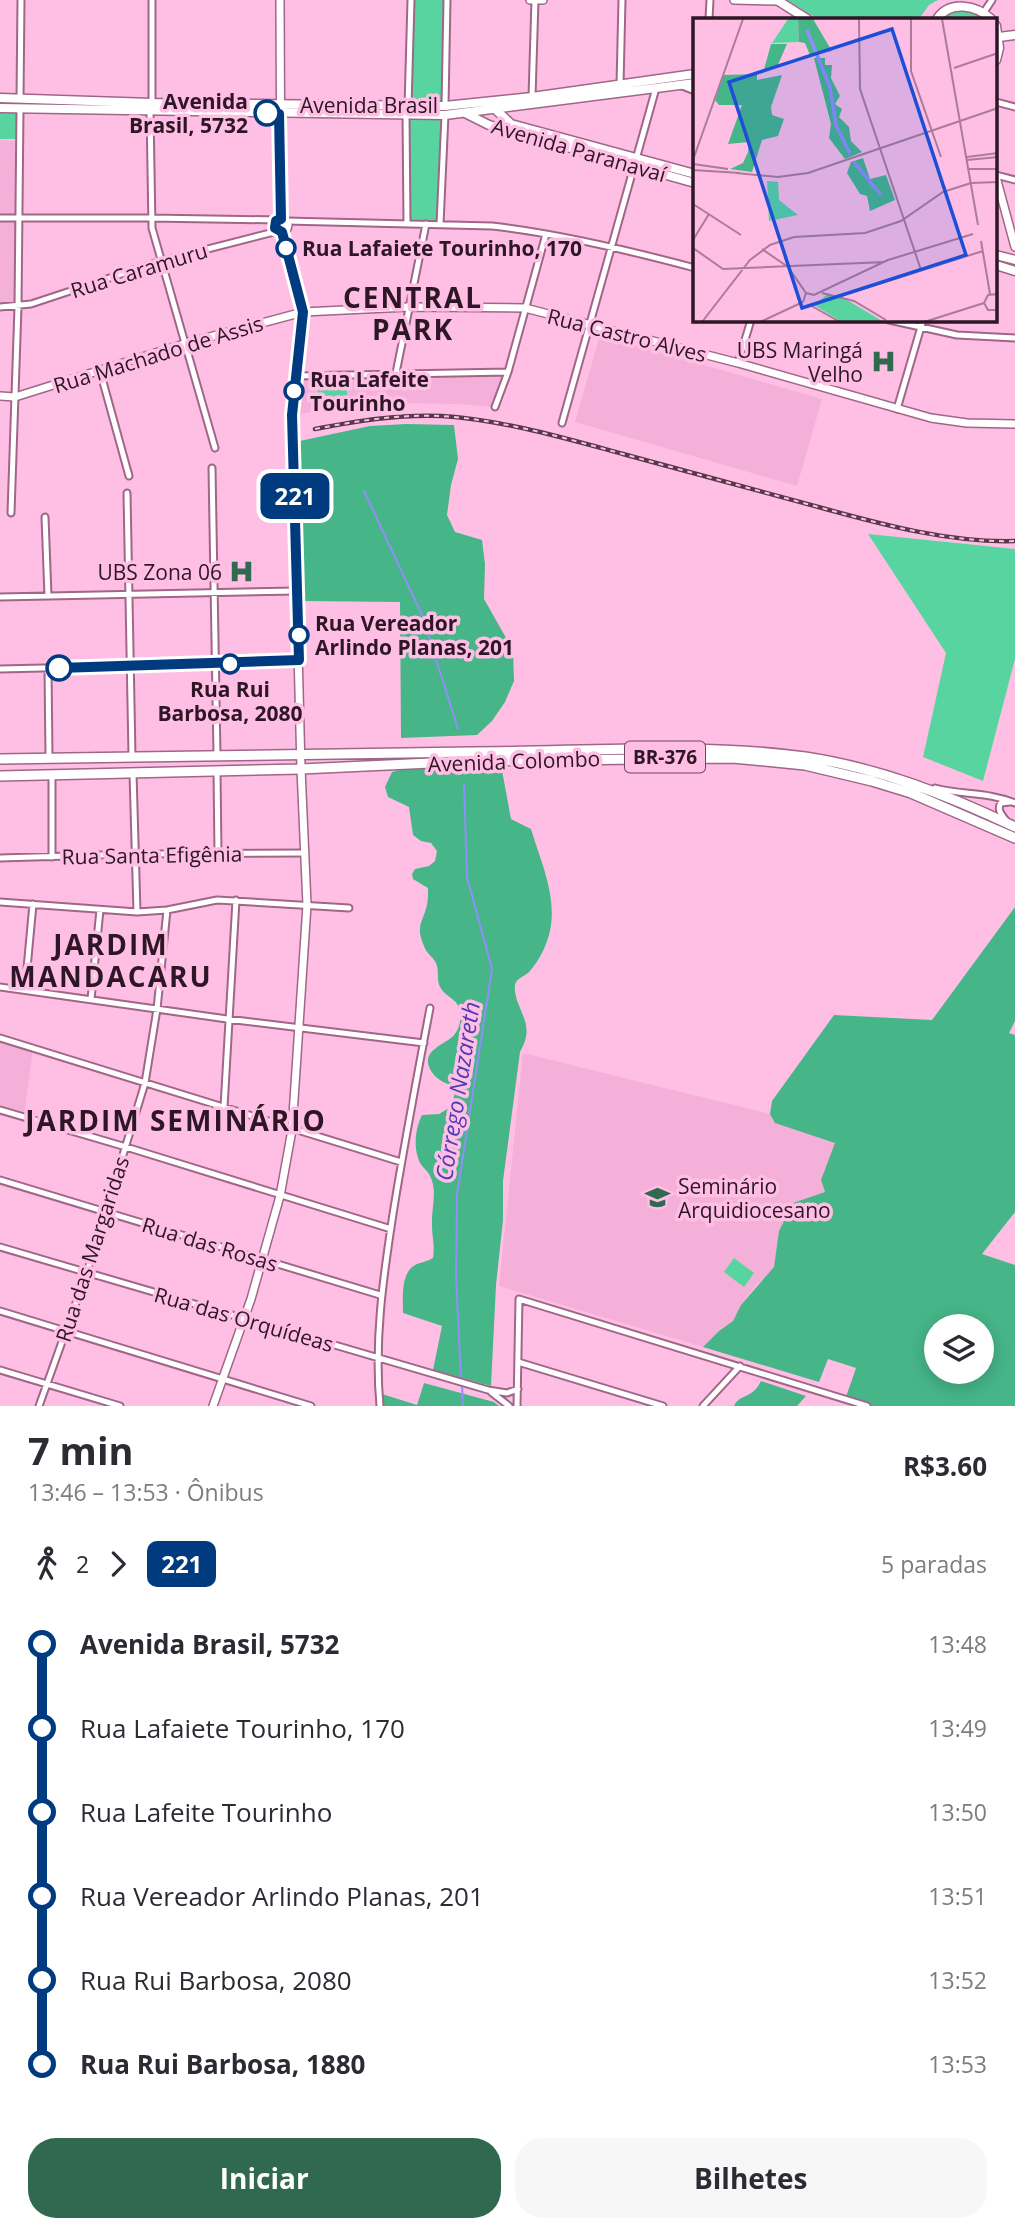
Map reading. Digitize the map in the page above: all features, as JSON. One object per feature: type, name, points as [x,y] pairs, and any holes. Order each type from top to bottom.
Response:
[{"type":"main road","points":[[777,0],[805,18]]},
{"type":"main road","points":[[938,18],[947,9],[967,3],[990,18]]},
{"type":"main road","points":[[998,33],[998,52]]},
{"type":"main road","points":[[999,37],[1015,35]]},
{"type":"main road","name":"Avenida Brasil","points":[[0,108],[151,107],[465,113],[532,97],[693,74]]},
{"type":"main road","name":"Avenida Brasil","points":[[445,111],[693,83]]},
{"type":"main road","name":"Avenida Brasil","points":[[0,98],[151,107]]},
{"type":"main road","name":"Avenida Paranavaí","points":[[492,106],[511,124],[693,182]]},
{"type":"main road","name":"Avenida Paranavaí","points":[[465,113],[489,125],[636,162],[693,173]]},
{"type":"main road","points":[[998,256],[1015,260]]},
{"type":"main road","points":[[998,266],[1015,271]]},
{"type":"main road","name":"Avenida Colombo","points":[[0,760],[300,753],[669,749],[737,751],[829,762],[911,783],[1012,825]]},
{"type":"main road","points":[[175,756],[176,772]]},
{"type":"main road","name":"Avenida Colombo","points":[[0,776],[301,769],[474,761],[733,758],[805,765],[872,781],[911,793],[1015,838]]},
{"type":"street","points":[[20,98],[21,0]]},
{"type":"street","points":[[152,0],[152,228],[215,448]]},
{"type":"street","points":[[213,1406],[263,1261],[280,1196],[292,1130],[307,905],[300,753],[293,426],[303,312],[282,225],[280,0]]},
{"type":"street","points":[[407,224],[411,0]]},
{"type":"street","points":[[440,224],[447,0]]},
{"type":"street","points":[[532,97],[533,0],[543,0]]},
{"type":"street","points":[[620,85],[622,0]]},
{"type":"street","points":[[709,18],[710,0]]},
{"type":"street","points":[[734,0],[777,0]]},
{"type":"street","points":[[984,12],[992,0]]},
{"type":"street","points":[[679,85],[693,90]]},
{"type":"street","points":[[562,424],[656,88]]},
{"type":"street","points":[[998,103],[1015,107]]},
{"type":"street","points":[[11,513],[18,307],[20,109]]},
{"type":"street","points":[[998,183],[1015,247]]},
{"type":"street","points":[[0,218],[151,218],[282,225]]},
{"type":"street","name":"Rua Caramuru","points":[[0,307],[18,307],[282,225],[309,222],[492,226],[613,246],[693,267]]},
{"type":"street","points":[[396,373],[426,225]]},
{"type":"street","points":[[495,407],[508,372],[546,234]]},
{"type":"street","name":"Rua Machado de Assis","points":[[0,396],[15,397],[187,343],[303,312],[408,307],[525,308]]},
{"type":"street","name":"Rua Castro Alves","points":[[525,308],[738,363],[897,410],[967,423],[1015,424]]},
{"type":"street","points":[[738,363],[750,322]]},
{"type":"street","points":[[896,322],[957,335],[1015,338]]},
{"type":"street","points":[[897,410],[923,322]]},
{"type":"street","points":[[100,371],[129,475]]},
{"type":"street","points":[[296,376],[508,372]]},
{"type":"street","points":[[212,468],[217,755]]},
{"type":"street","points":[[127,493],[132,757]]},
{"type":"street","points":[[45,517],[48,596]]},
{"type":"street","points":[[0,597],[297,591]]},
{"type":"street","points":[[0,669],[299,660]]},
{"type":"street","points":[[48,668],[49,758]]},
{"type":"street","points":[[217,771],[218,854]]},
{"type":"street","points":[[133,773],[137,912]]},
{"type":"street","points":[[51,775],[52,857]]},
{"type":"street","points":[[911,783],[943,790],[991,794],[1014,802]]},
{"type":"street","points":[[1012,825],[999,810],[999,806],[1014,802]]},
{"type":"street","name":"Rua Santa Efigênia","points":[[0,858],[304,853]]},
{"type":"street","points":[[223,1107],[236,900]]},
{"type":"street","points":[[0,902],[137,912],[167,911],[204,902],[236,900],[349,908]]},
{"type":"street","points":[[25,990],[33,904]]},
{"type":"street","points":[[91,999],[100,910]]},
{"type":"street","name":"Rua das Margaridas","points":[[39,1406],[87,1272],[145,1083],[158,1009],[167,911]]},
{"type":"street","points":[[0,987],[424,1043]]},
{"type":"street","points":[[380,1406],[376,1358],[380,1295],[401,1162],[430,1008]]},
{"type":"street","points":[[0,1038],[401,1162]]},
{"type":"street","points":[[0,1110],[391,1229]]},
{"type":"street","name":"Rua das Rosas","points":[[0,1180],[380,1295]]},
{"type":"street","name":"Rua das Orquídeas","points":[[0,1247],[473,1386],[506,1393],[518,1389]]},
{"type":"street","points":[[517,1406],[519,1299],[867,1406]]},
{"type":"street","points":[[0,1311],[311,1406]]},
{"type":"street","points":[[518,1362],[663,1406]]},
{"type":"street","points":[[703,1406],[740,1366]]},
{"type":"street","points":[[0,1370],[120,1406]]},
{"type":"street","name":"Rua das Orquídeas","points":[[488,1390],[509,1406]]},
{"type":"street","points":[[836,1406],[843,1399]]},
{"type":"shaded area","points":[[0,140],[19,141],[18,217],[0,216]]},
{"type":"shaded area","points":[[0,218],[19,219],[18,307],[0,307]]},
{"type":"shaded area","points":[[600,335],[822,399],[797,486],[575,422]]},
{"type":"shaded area","points":[[508,372],[495,407],[400,403],[292,415],[296,376]]},
{"type":"shaded area","points":[[0,1038],[33,1048],[24,1117],[0,1110]]},
{"type":"shaded area","name":"Seminário Arquidiocesano","points":[[523,1053],[770,1114],[776,1123],[836,1142],[821,1180],[825,1192],[777,1254],[774,1267],[766,1278],[756,1285],[733,1321],[703,1347],[499,1286]]},
{"type":"green space","points":[[411,0],[447,0],[445,106],[408,107]]},
{"type":"green space","points":[[787,0],[938,0],[929,5],[920,18],[816,18]]},
{"type":"green space","points":[[958,6],[988,18],[939,18]]},
{"type":"green space","points":[[0,110],[19,111],[19,139],[0,139]]},
{"type":"green space","points":[[406,114],[445,115],[440,224],[407,224]]},
{"type":"green space","points":[[318,381],[347,381],[347,405],[318,405]]},
{"type":"green space","points":[[454,425],[458,459],[447,515],[455,532],[482,540],[485,564],[484,599],[513,650],[514,681],[505,702],[492,721],[477,735],[401,738],[400,602],[302,601],[295,442],[370,426]]},
{"type":"green space","points":[[868,534],[1015,549],[1015,659],[983,781],[923,757],[946,653]]},
{"type":"green space","points":[[501,765],[511,819],[531,829],[552,906],[548,937],[541,955],[530,971],[517,980],[515,985],[516,998],[527,1030],[520,1052],[503,1181],[503,1220],[496,1285],[491,1386],[433,1370],[442,1326],[403,1313],[404,1286],[408,1273],[417,1264],[433,1258],[434,1253],[434,1188],[418,1157],[418,1126],[422,1115],[439,1114],[451,1107],[456,1089],[434,1075],[428,1060],[434,1050],[456,1033],[460,1017],[456,1002],[440,987],[436,963],[425,948],[420,934],[428,888],[413,879],[412,874],[415,869],[429,866],[435,861],[437,851],[431,843],[421,841],[413,835],[409,807],[388,797],[385,787],[392,772],[404,769]]},
{"type":"green space","points":[[1015,907],[1015,1021],[1009,1033],[1015,1035],[1015,1212],[982,1254],[1015,1265],[1015,1406],[867,1406],[843,1399],[856,1368],[828,1359],[819,1382],[703,1347],[733,1321],[741,1305],[774,1267],[779,1231],[793,1203],[825,1192],[821,1180],[835,1143],[775,1123],[770,1114],[772,1101],[834,1015],[932,1020]]},
{"type":"green space","points":[[734,1258],[754,1273],[744,1287],[724,1272]]},
{"type":"green space","points":[[761,1381],[806,1396],[797,1406],[734,1406],[739,1399],[754,1391]]},
{"type":"green space","points":[[424,1383],[494,1402],[499,1406],[380,1406],[379,1393],[417,1405]]},
{"type":"waterway","name":"Córrego Nazareth","points":[[364,491],[422,615],[458,729]]},
{"type":"waterway","name":"Córrego Nazareth","points":[[461,1379],[456,1277],[457,1195],[492,969],[467,877],[464,784]]},
{"type":"waterway","name":"Córrego Nazareth","points":[[462,1384],[463,1406]]},
{"type":"railway","points":[[315,429],[410,416],[488,421],[556,436],[893,526],[942,536],[1015,541]]},
{"type":"bus line","name":"221","points":[[59,668],[299,660],[292,415],[303,312],[282,232],[275,228],[276,221],[281,219],[279,114],[267,113]]},
{"type":"place","name":"Avenida Brasil, 5732","points":[[267,113]]},
{"type":"place","name":"Rua Lafaiete Tourinho, 170","points":[[286,248]]},
{"type":"place","name":"UBS Maringá Velho","points":[[883,362]]},
{"type":"place","name":"Rua Lafeite Tourinho","points":[[294,391]]},
{"type":"place","name":"UBS Zona 06","points":[[242,572]]},
{"type":"place","name":"Rua Vereador Arlindo Planas, 201","points":[[299,635]]},
{"type":"place","name":"Rua Rui Barbosa, 2080","points":[[230,664]]},
{"type":"place","name":"Seminário Arquidiocesano","points":[[658,1198]]},
{"type":"district","name":"CENTRAL PARK","points":[[413,313]]},
{"type":"district","name":"JARDIM MANDACARU","points":[[111,960]]},
{"type":"district","name":"JARDIM SEMINÁRIO","points":[[176,1120]]}]
